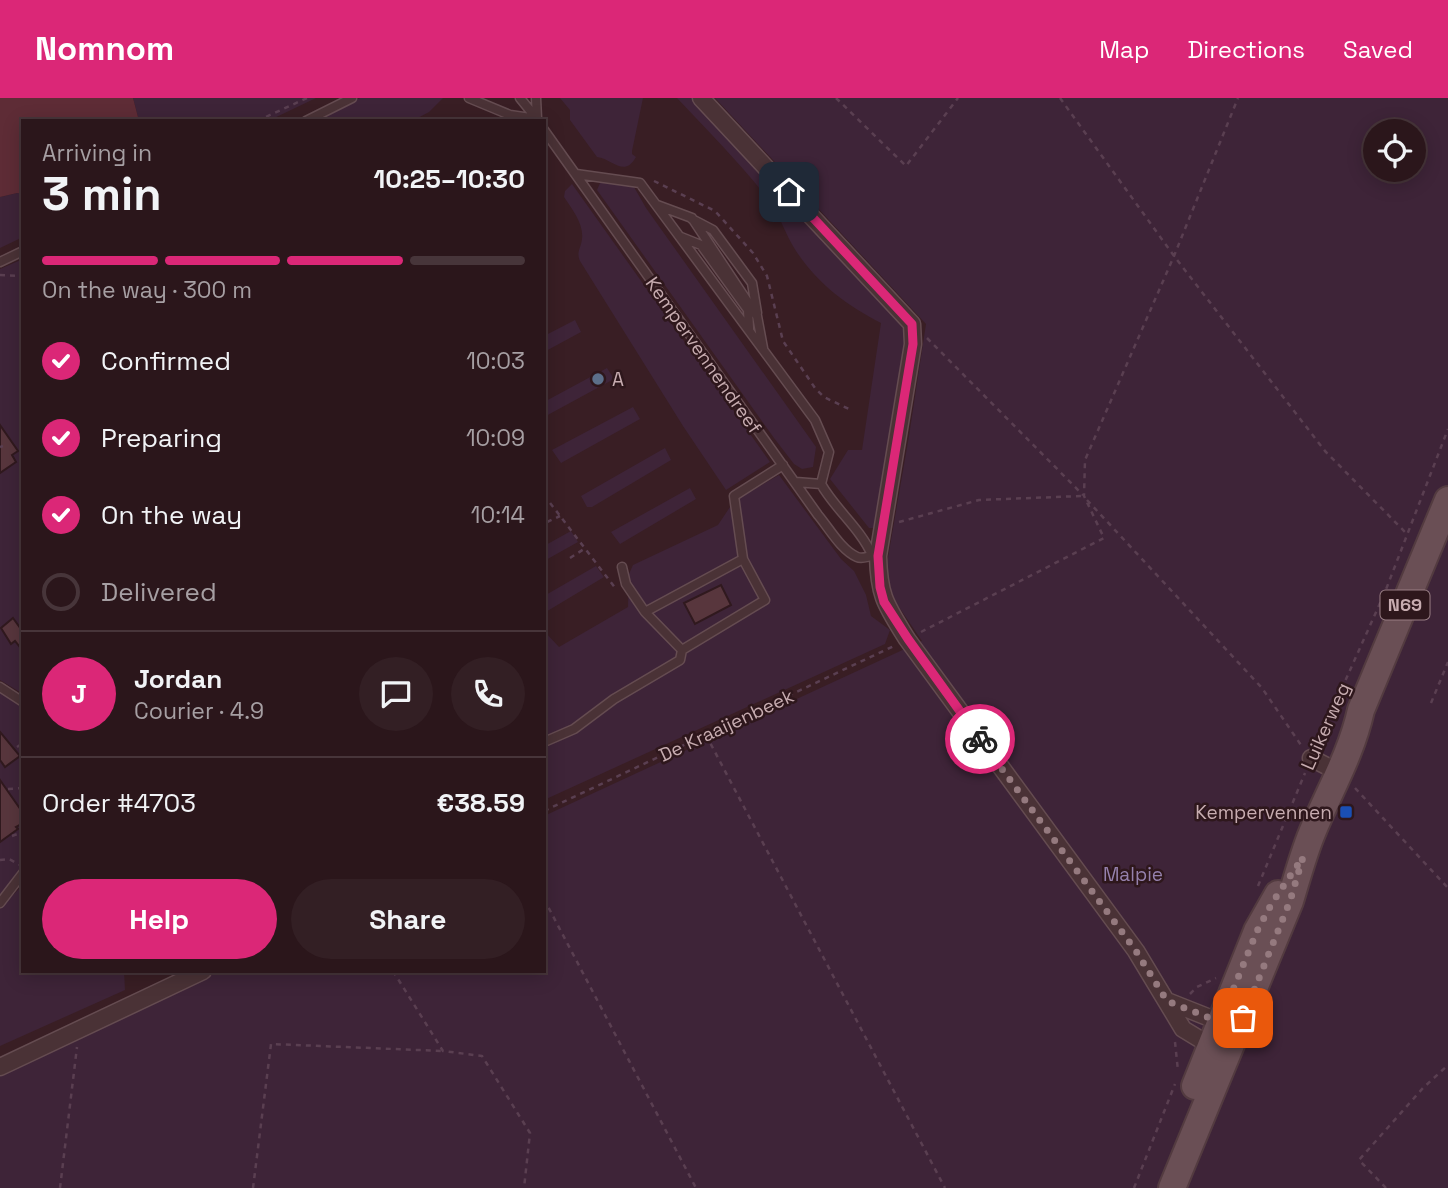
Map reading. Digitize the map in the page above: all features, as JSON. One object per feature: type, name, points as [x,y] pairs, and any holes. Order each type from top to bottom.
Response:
[{"type":"main road","name":"Luikerweg","points":[[1155,1188],[1221,1037],[1290,901],[1314,829],[1327,766],[1356,733],[1361,710],[1448,500]]},
{"type":"main road","name":"Luikerweg","points":[[1172,1188],[1221,1037]]},
{"type":"street","points":[[701,98],[912,324],[913,344],[883,535],[875,555],[884,602],[908,639],[1136,951],[1175,1009],[1183,1029],[1221,1037]]},
{"type":"street","points":[[0,1067],[199,973]]},
{"type":"street","points":[[1175,1009],[1221,1037]]},
{"type":"lane","points":[[310,119],[352,98]]},
{"type":"lane","points":[[469,98],[510,115],[532,119]]},
{"type":"lane","points":[[520,98],[536,119]]},
{"type":"lane","points":[[536,98],[537,119]]},
{"type":"lane","name":"Kempervennendreef","points":[[546,133],[818,515],[846,550],[864,558],[875,555]]},
{"type":"lane","points":[[576,174],[640,184],[678,236],[701,245],[748,310],[750,331],[815,420],[829,452],[821,484],[875,555]]},
{"type":"lane","points":[[655,204],[713,230],[752,283],[764,350]]},
{"type":"lane","points":[[692,219],[757,316]]},
{"type":"lane","points":[[0,262],[21,252]]},
{"type":"lane","points":[[546,741],[574,729],[614,699],[680,660],[682,650],[765,600],[743,559],[734,496],[783,465]]},
{"type":"lane","points":[[796,482],[821,484]]},
{"type":"lane","points":[[645,612],[743,559]]},
{"type":"lane","points":[[622,567],[626,584],[645,612],[682,650]]},
{"type":"lane","points":[[0,687],[21,701]]},
{"type":"lane","points":[[0,903],[21,876]]},
{"type":"path","points":[[261,119],[307,98]]},
{"type":"path","points":[[836,98],[906,166],[958,98]]},
{"type":"path","points":[[1060,98],[1174,256],[1325,451],[1407,533]]},
{"type":"path","points":[[1084,496],[1085,460],[1174,256],[1238,98]]},
{"type":"path","points":[[0,275],[21,276]]},
{"type":"path","points":[[912,324],[1084,496],[1262,688],[1327,766],[1383,816],[1448,888]]},
{"type":"path","name":"Luikerweg","points":[[1258,887],[1327,766],[1385,592],[1448,429]]},
{"type":"path","points":[[883,535],[901,521],[979,500],[1084,496]]},
{"type":"path","name":"De Kraaijenbeek","points":[[546,810],[908,639],[1104,538],[1084,496]]},
{"type":"path","points":[[546,498],[618,592]]},
{"type":"path","points":[[547,522],[560,516]]},
{"type":"path","points":[[570,558],[584,549]]},
{"type":"path","points":[[1431,703],[1448,662]]},
{"type":"path","points":[[706,734],[945,1188]]},
{"type":"path","points":[[17,747],[21,744]]},
{"type":"path","points":[[8,789],[21,788]]},
{"type":"path","points":[[12,836],[21,833]]},
{"type":"path","points":[[0,860],[9,859],[21,865]]},
{"type":"path","points":[[546,903],[696,1188]]},
{"type":"path","points":[[1134,1188],[1178,1076],[1179,1064],[1173,1030],[1175,1009],[1197,987],[1214,980],[1223,972]]},
{"type":"path","points":[[394,973],[443,1051]]},
{"type":"path","points":[[60,1188],[78,1030]]},
{"type":"path","points":[[253,1188],[271,1044],[482,1055],[530,1133],[524,1188]]},
{"type":"path","points":[[1386,1188],[1359,1160],[1423,1088],[1448,1065]]},
{"type":"green space","points":[[133,98],[316,98],[272,119],[138,119]]},
{"type":"green space","points":[[360,98],[443,98],[429,112],[416,119],[313,119]]},
{"type":"green space","points":[[560,98],[643,98],[632,151],[636,157],[632,163],[623,167],[597,157],[570,120],[570,110]]},
{"type":"green space","points":[[677,98],[696,98],[909,330],[877,528],[869,528],[830,479],[848,450],[862,450],[881,323],[856,309],[823,284],[796,251],[768,199]]},
{"type":"green space","name":"Malpie","points":[[715,98],[1448,98],[1448,1188],[0,1188],[0,1063],[193,973],[546,973],[546,815],[922,641],[886,588],[886,569],[926,324]]},
{"type":"green space","points":[[601,181],[634,187],[646,208],[816,447],[813,467],[802,469],[794,464],[774,438],[597,190]]},
{"type":"green space","points":[[572,184],[770,462],[726,490],[580,261],[578,255],[582,239],[581,228],[564,197],[565,191]]},
{"type":"green space","points":[[21,194],[21,238],[0,248],[0,197]]},
{"type":"green space","points":[[21,260],[21,693],[0,680],[0,269]]},
{"type":"green space","points":[[575,320],[581,332],[546,351],[546,335]]},
{"type":"green space","points":[[607,368],[614,379],[546,416],[546,401]]},
{"type":"green space","points":[[633,407],[640,419],[561,463],[552,450]]},
{"type":"green space","points":[[665,448],[671,460],[592,507],[587,507],[581,496]]},
{"type":"green space","points":[[779,475],[841,559],[854,571],[866,595],[871,616],[890,630],[885,644],[546,799],[546,633],[559,647],[628,607],[629,574],[633,565],[718,525],[734,501]]},
{"type":"green space","points":[[690,488],[696,499],[620,544],[611,532]]},
{"type":"green space","points":[[571,531],[578,542],[546,560],[546,545]]},
{"type":"green space","points":[[596,566],[604,577],[546,612],[546,595]]},
{"type":"green space","points":[[0,692],[21,708],[21,866],[14,880],[0,895]]},
{"type":"green space","points":[[21,887],[21,973],[124,973],[125,990],[0,1046],[0,908]]},
{"type":"shaded area","points":[[0,98],[133,98],[138,119],[21,119],[21,194],[0,197]]},
{"type":"building","points":[[0,425],[18,451],[12,455],[16,462],[0,473]]},
{"type":"building","points":[[721,585],[731,605],[695,624],[684,603]]},
{"type":"building","points":[[13,618],[21,629],[21,648],[15,641],[11,644],[1,628]]},
{"type":"building","points":[[0,732],[20,756],[5,767],[0,760]]},
{"type":"building","points":[[0,780],[21,810],[21,824],[0,842]]},
{"type":"way so far","points":[[980,739],[1136,951],[1167,1001],[1220,1022],[1257,931],[1303,857],[1290,901],[1243,1018]]},
{"type":"place","name":"A","points":[[598,379]]},
{"type":"place","name":"Kempervennen","points":[[1346,812]]},
{"type":"route","points":[[789,192],[912,324],[913,344],[878,556],[880,587],[884,602],[908,639],[980,739]]}]
